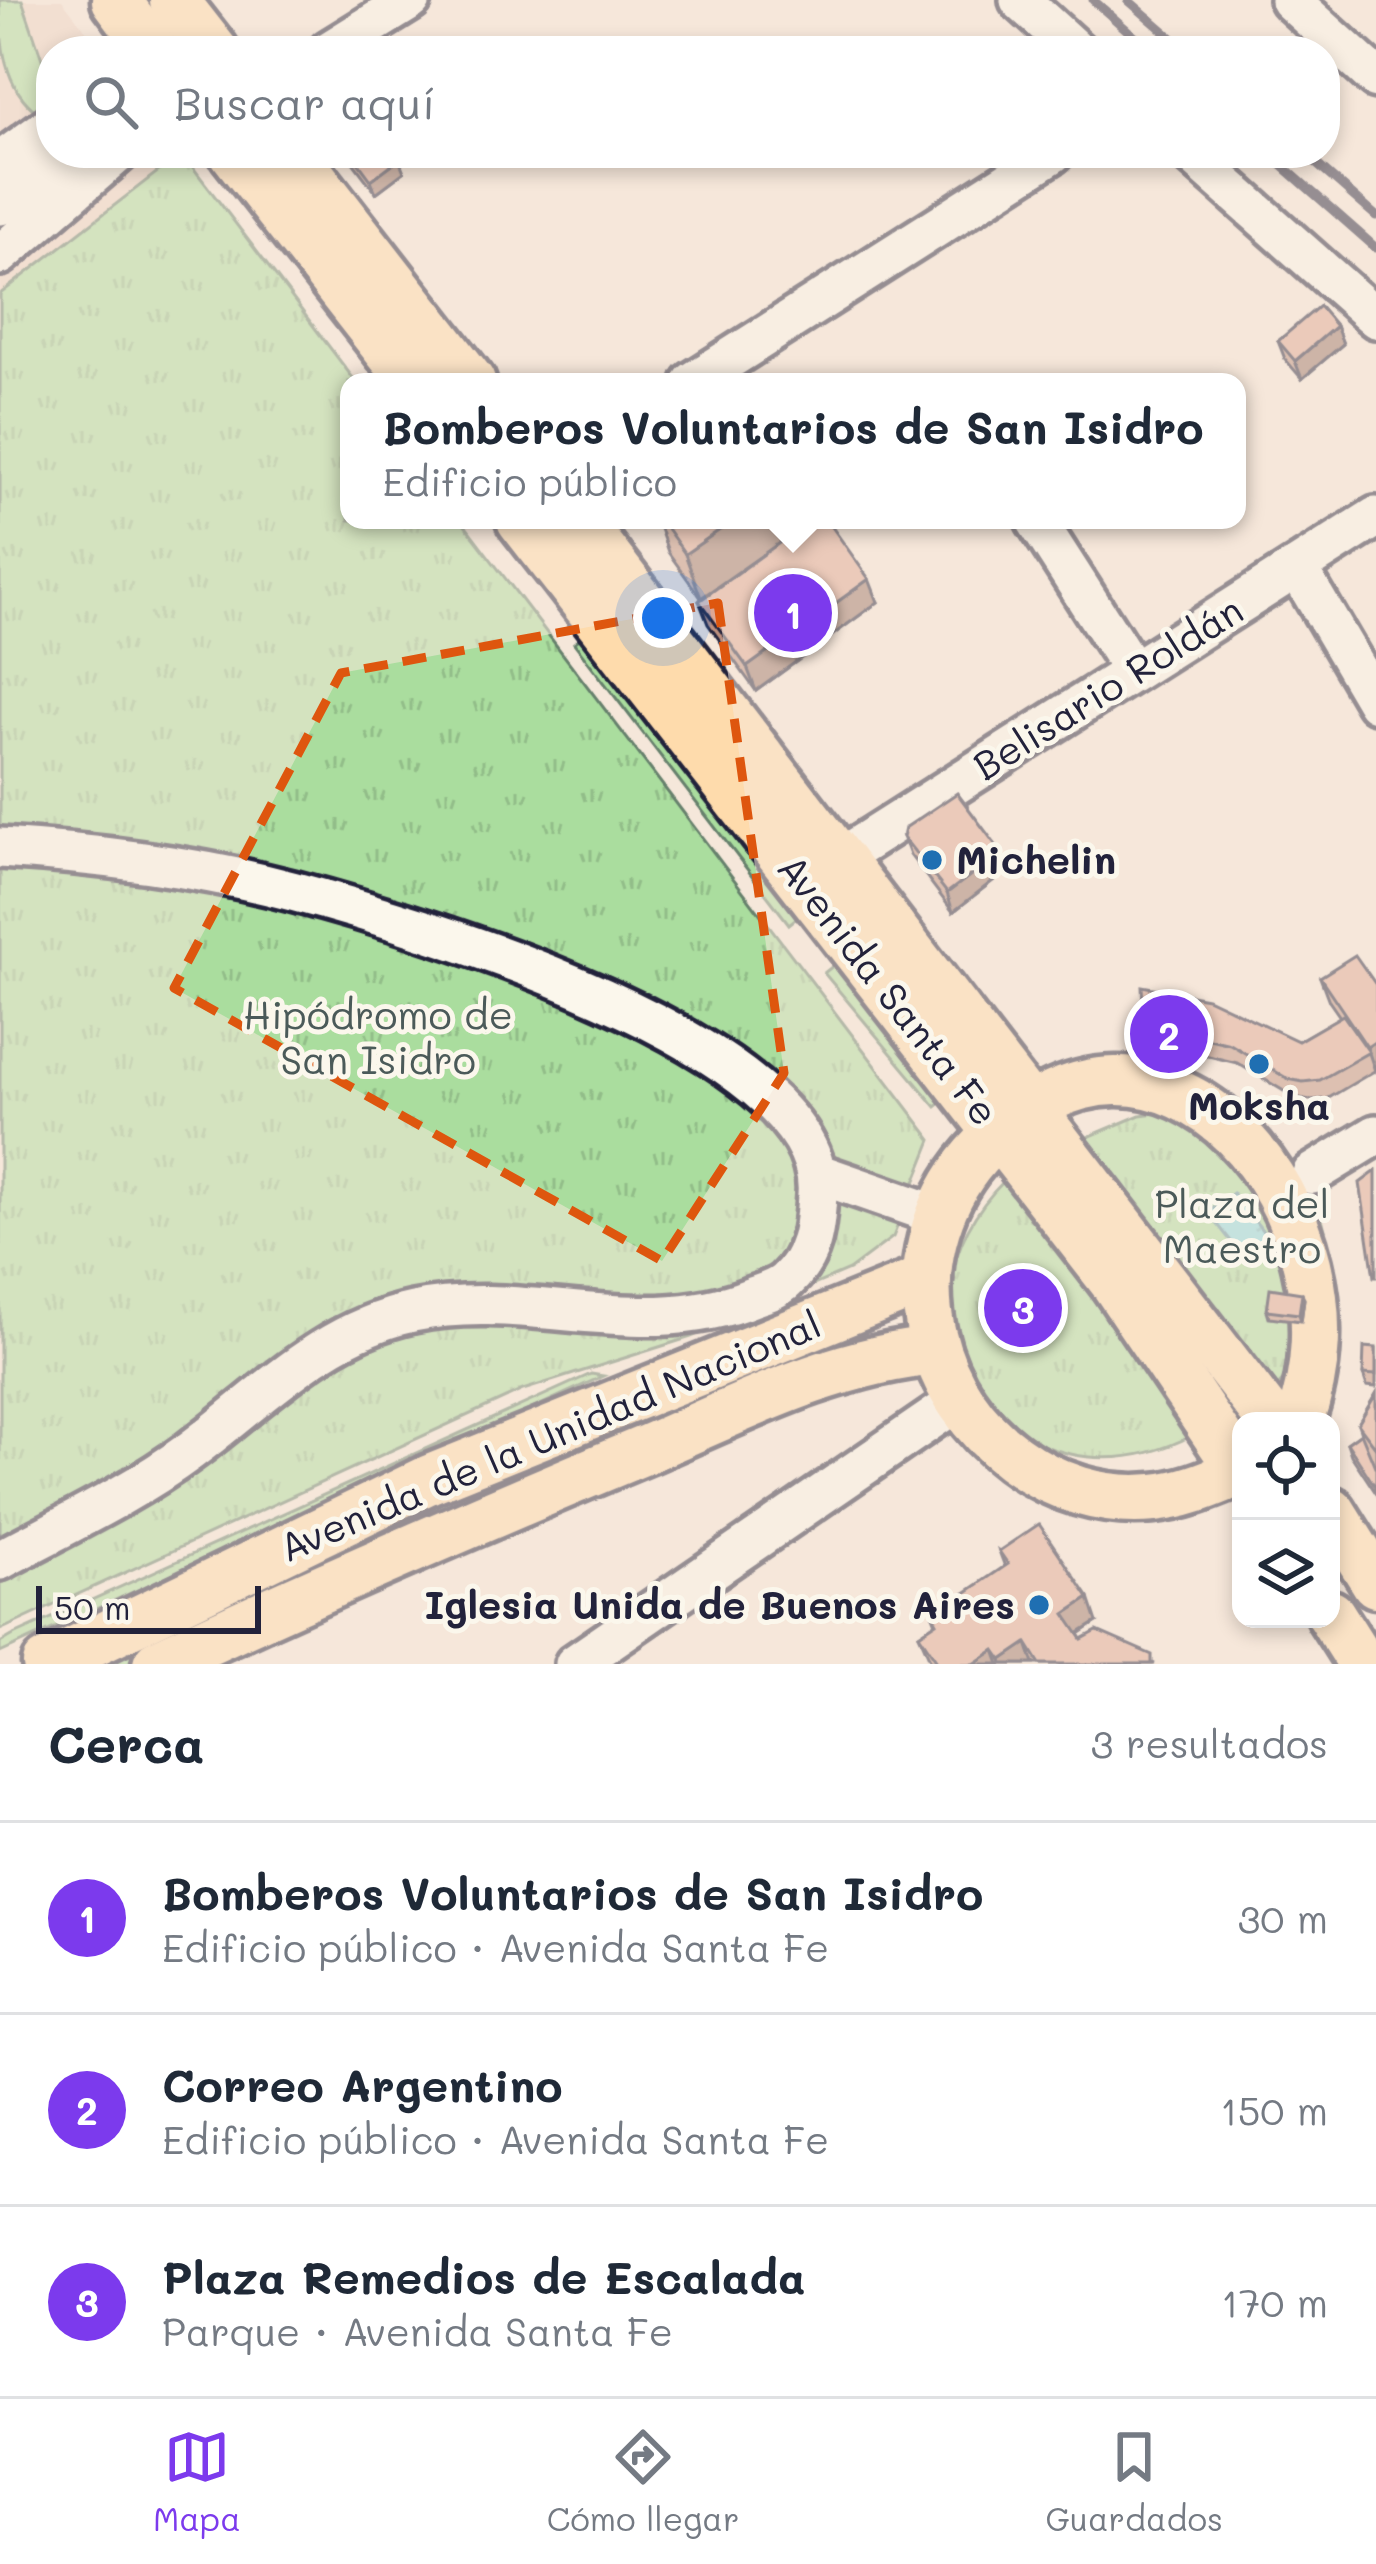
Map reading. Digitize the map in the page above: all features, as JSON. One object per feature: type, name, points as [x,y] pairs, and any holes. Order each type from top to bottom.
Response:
[{"type":"main road","points":[[116,0],[174,36]]},
{"type":"main road","points":[[246,168],[406,373]]},
{"type":"main road","points":[[305,168],[464,373]]},
{"type":"main road","name":"Avenida Santa Fe","points":[[530,529],[839,858],[1016,1119],[1114,1282],[1232,1458]]},
{"type":"main road","name":"Avenida Santa Fe","points":[[583,529],[681,689],[1016,1119],[1263,1412]]},
{"type":"main road","points":[[1232,1475],[1192,1492],[1152,1498],[1107,1497],[1063,1486],[1022,1465],[987,1436],[958,1401],[936,1351],[927,1280],[940,1216],[962,1172],[1016,1119],[1081,1088],[1134,1080],[1186,1086],[1250,1114],[1278,1134],[1312,1174],[1332,1210],[1348,1289],[1344,1329],[1328,1380],[1305,1412]]},
{"type":"main road","name":"Avenida de la Unidad Nacional","points":[[47,1664],[430,1479],[927,1280]]},
{"type":"main road","name":"Avenida de la Unidad Nacional","points":[[157,1664],[454,1529],[750,1406],[869,1361],[936,1351]]},
{"type":"main road","points":[[1337,1520],[1376,1583]]},
{"type":"main road","points":[[1339,1628],[1362,1664]]},
{"type":"street","points":[[353,36],[410,0]]},
{"type":"street","points":[[1020,0],[1060,36]]},
{"type":"street","points":[[1290,0],[1330,36]]},
{"type":"street","points":[[1340,45],[1376,78]]},
{"type":"street","points":[[0,162],[36,136]]},
{"type":"street","points":[[0,205],[46,168]]},
{"type":"street","points":[[0,255],[101,168]]},
{"type":"street","points":[[708,373],[1029,168]]},
{"type":"street","points":[[1207,168],[1376,318]]},
{"type":"street","name":"Belisario Roldán","points":[[839,858],[1376,517]]},
{"type":"street","points":[[1042,529],[1133,671]]},
{"type":"street","points":[[1298,569],[1376,702]]},
{"type":"street","points":[[0,848],[98,854],[291,890],[595,992],[697,1043],[793,1118],[819,1174],[814,1244],[785,1283],[731,1306],[675,1318],[494,1304],[415,1311],[355,1329],[272,1382],[188,1453],[0,1560]]},
{"type":"street","points":[[1312,1174],[1376,1135]]},
{"type":"street","points":[[819,1174],[940,1216]]},
{"type":"street","points":[[575,1664],[958,1401]]},
{"type":"highlighted area","points":[[718,603],[784,1073],[662,1261],[174,988],[341,673]]},
{"type":"shaded area","points":[[0,0],[62,0],[90,36],[36,36],[36,168],[162,168],[0,294]]},
{"type":"green space","points":[[0,0],[22,0],[36,41],[36,111],[17,90],[3,47]]},
{"type":"green space","name":"Hipódromo de San Isidro","points":[[163,168],[193,168],[349,373],[340,373],[340,529],[468,529],[932,1140],[893,1237],[849,1270],[691,1337],[523,1390],[0,1630],[0,294]]},
{"type":"green space","points":[[584,635],[799,916],[789,924],[574,643]]},
{"type":"green space","points":[[834,965],[946,1099],[936,1107],[824,973]]},
{"type":"green space","name":"Plaza del Maestro","points":[[1173,1111],[1235,1128],[1268,1144],[1296,1169],[1315,1199],[1325,1232],[1324,1300],[1313,1334],[1272,1392],[1081,1140],[1140,1115]]},
{"type":"green space","points":[[1005,1180],[1193,1435],[1128,1456],[1068,1454],[1018,1431],[979,1394],[956,1346],[950,1291],[966,1235]]},
{"type":"green space","points":[[793,1353],[801,1367],[135,1664],[87,1664],[448,1495]]},
{"type":"green space","points":[[591,1374],[603,1376],[0,1653],[0,1643],[12,1636]]},
{"type":"water","points":[[1233,1193],[1273,1244],[1248,1263],[1208,1212]]},
{"type":"building","points":[[362,168],[387,168],[371,180]]},
{"type":"building","points":[[1319,306],[1336,326],[1295,361],[1278,341]]},
{"type":"building","points":[[667,529],[721,529],[685,554]]},
{"type":"building","points":[[799,529],[833,529],[869,579],[747,667],[699,601]]},
{"type":"building","points":[[957,793],[1001,852],[947,893],[903,837],[905,828]]},
{"type":"building","points":[[1355,955],[1376,985],[1376,1041],[1367,1047],[1320,977]]},
{"type":"building","points":[[1142,986],[1207,998],[1298,1041],[1343,1015],[1369,1052],[1320,1080],[1288,1079],[1230,1044],[1144,1023]]},
{"type":"building","points":[[1376,1171],[1376,1277],[1374,1277],[1360,1183]]},
{"type":"building","points":[[1270,1288],[1302,1293],[1299,1314],[1267,1310]]},
{"type":"building","points":[[1364,1347],[1376,1348],[1376,1375],[1363,1374]]},
{"type":"building","points":[[1376,1394],[1376,1448],[1358,1424]]},
{"type":"building","points":[[1361,1433],[1376,1469],[1376,1488],[1347,1443]]},
{"type":"building","name":"Iglesia Unida de Buenos Aires","points":[[1039,1524],[1089,1598],[1065,1614],[1082,1639],[1097,1631],[1152,1655],[1152,1664],[1040,1664],[1027,1643],[1002,1660],[995,1650],[974,1664],[939,1664],[919,1634],[937,1622],[933,1615],[1008,1564],[999,1551]]},
{"type":"railway","points":[[1093,0],[1134,36]]},
{"type":"railway","points":[[1128,0],[1170,36]]},
{"type":"railway","points":[[1285,168],[1376,248]]},
{"type":"railway","points":[[1321,168],[1376,216]]},
{"type":"place","name":"Bomberos Voluntarios de San Isidro","points":[[793,613]]},
{"type":"place","name":"Michelin","points":[[932,860]]},
{"type":"place","name":"Correo Argentino","points":[[1169,1034]]},
{"type":"place","name":"Moksha","points":[[1259,1064]]},
{"type":"place","name":"Plaza Remedios de Escalada","points":[[1023,1308]]},
{"type":"place","name":"Iglesia Unida de Buenos Aires","points":[[1039,1605]]}]
